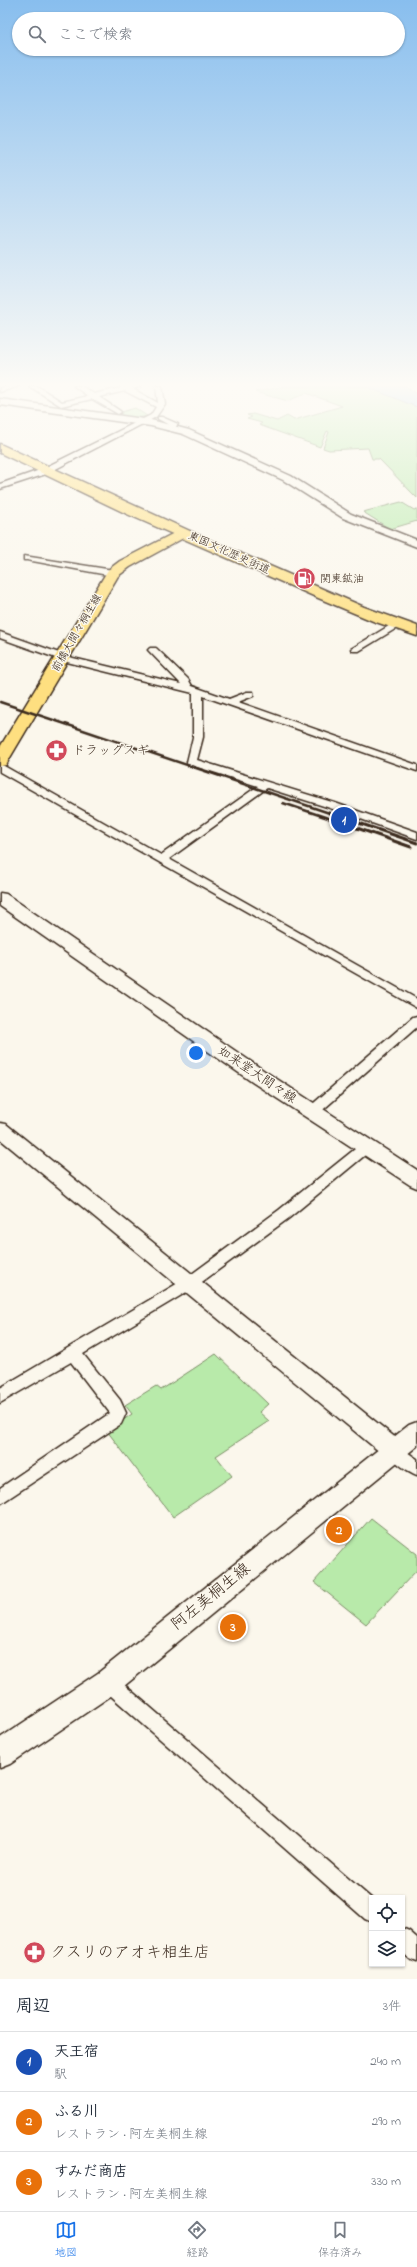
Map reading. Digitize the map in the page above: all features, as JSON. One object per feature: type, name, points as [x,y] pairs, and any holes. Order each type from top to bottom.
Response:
[{"type":"highway","name":"東国文化歴史街道","points":[[61,478],[334,600],[417,631]]},
{"type":"main road","name":"前橋大間々桐生線","points":[[0,761],[113,573],[125,564],[182,533]]},
{"type":"main road","name":"如来堂大間々線","points":[[0,898],[365,1148],[417,1180]]},
{"type":"main road","name":"阿左美桐生線","points":[[0,1754],[108,1682],[417,1432]]},
{"type":"street","points":[[0,487],[24,478]]},
{"type":"street","points":[[288,478],[347,516],[417,544]]},
{"type":"street","points":[[27,558],[113,573]]},
{"type":"street","points":[[356,649],[397,624]]},
{"type":"street","points":[[0,635],[63,658],[188,688],[417,768]]},
{"type":"street","points":[[153,650],[185,681],[188,688]]},
{"type":"street","points":[[198,692],[198,737],[192,762],[331,805],[417,836]]},
{"type":"street","points":[[230,702],[250,694]]},
{"type":"street","points":[[0,768],[417,1004]]},
{"type":"street","points":[[162,860],[253,796],[265,785]]},
{"type":"street","points":[[312,1112],[417,1020]]},
{"type":"street","points":[[0,1129],[417,1468]]},
{"type":"street","points":[[0,1396],[73,1354],[190,1283],[284,1214],[365,1148]]},
{"type":"street","points":[[0,1497],[115,1419],[118,1413],[114,1405],[73,1354]]},
{"type":"street","points":[[108,1682],[369,1909]]},
{"type":"street","points":[[405,1941],[417,1952]]},
{"type":"green space","points":[[398,478],[417,478],[417,498]]},
{"type":"green space","points":[[401,502],[414,510],[417,509],[417,521],[390,529],[363,512]]},
{"type":"green space","points":[[216,1354],[268,1404],[259,1412],[269,1421],[216,1456],[232,1476],[173,1517],[107,1431],[132,1414],[125,1405],[156,1386],[161,1390]]},
{"type":"green space","points":[[371,1518],[417,1554],[417,1570],[366,1624],[314,1582]]},
{"type":"railway","points":[[0,702],[356,822]]},
{"type":"railway","points":[[283,803],[337,821]]},
{"type":"railway","points":[[337,821],[411,847]]},
{"type":"railway","points":[[353,821],[417,843]]},
{"type":"place","name":"関東鉱油","points":[[305,579]]},
{"type":"place","name":"ドラッグスギ","points":[[57,750]]},
{"type":"place","name":"天王宿","points":[[344,820]]},
{"type":"place","name":"ふる川","points":[[339,1530]]},
{"type":"place","name":"すみだ商店","points":[[233,1627]]},
{"type":"place","name":"クスリのアオキ相生店","points":[[34,1953]]}]
